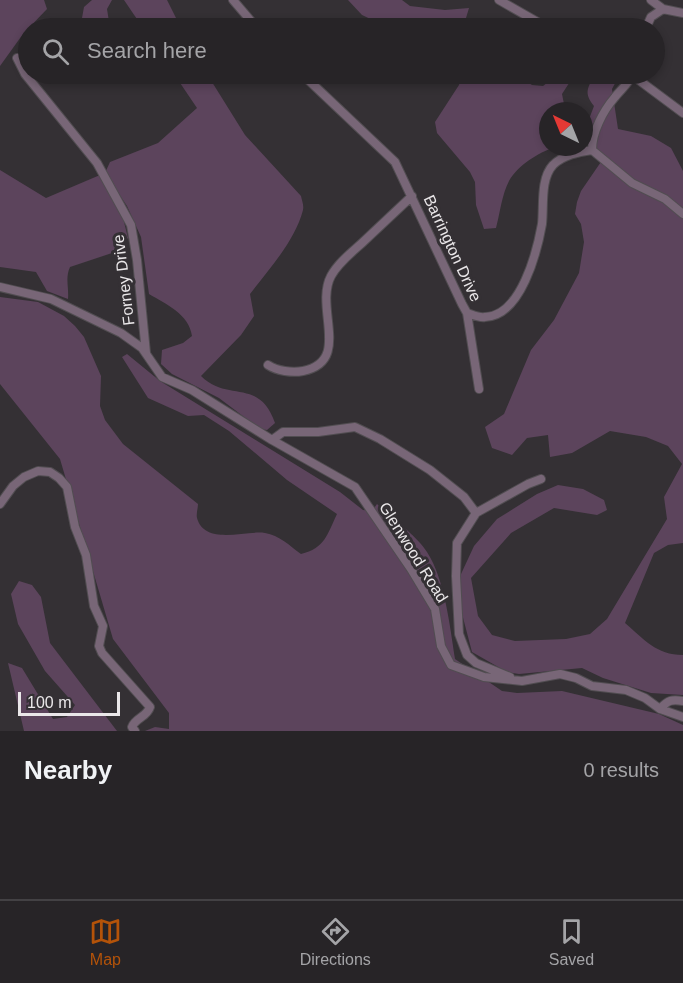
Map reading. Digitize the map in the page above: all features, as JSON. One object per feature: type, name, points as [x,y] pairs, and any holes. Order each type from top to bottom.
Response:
[{"type":"street","points":[[233,0],[248,18]]},
{"type":"street","points":[[499,0],[530,18]]},
{"type":"street","points":[[651,1],[663,9],[683,13]]},
{"type":"street","points":[[651,1],[651,17]]},
{"type":"street","points":[[651,17],[663,9]]},
{"type":"street","name":"Forney Drive","points":[[33,84],[98,163],[132,225],[146,354]]},
{"type":"street","name":"Barrington Drive","points":[[313,84],[395,162],[467,313],[486,318],[497,315],[507,309],[515,299],[538,246],[545,184],[549,172],[554,164],[571,156]]},
{"type":"street","points":[[593,138],[604,113],[625,84]]},
{"type":"street","points":[[645,84],[683,113]]},
{"type":"street","points":[[593,151],[632,183],[665,199],[683,214]]},
{"type":"street","points":[[268,365],[296,372],[311,369],[323,360],[330,348],[324,298],[330,277],[340,264],[412,196]]},
{"type":"street","name":"Glenwood Road","points":[[0,287],[51,299],[122,333],[141,348],[162,377],[192,390],[272,440],[355,487],[411,569],[435,609],[441,646],[452,665],[484,677],[522,681],[560,674],[576,678],[592,686],[626,690],[645,698],[660,709],[683,717]]},
{"type":"street","points":[[467,313],[479,389]]},
{"type":"street","points":[[272,440],[283,432],[318,432],[355,427],[380,439],[430,470],[464,497],[476,513]]},
{"type":"street","points":[[0,504],[19,481],[38,471],[50,472],[59,478],[66,488],[75,527],[86,555],[94,606],[103,627],[99,646],[102,653],[150,707],[149,712],[134,722],[132,727],[135,731]]},
{"type":"street","points":[[522,681],[476,663],[467,655],[459,634],[457,543],[476,513],[541,479]]},
{"type":"street","points":[[660,709],[667,701],[674,699],[683,701]]},
{"type":"shaded area","points":[[0,0],[44,0],[47,9],[38,18],[18,18],[18,41],[0,66]]},
{"type":"shaded area","points":[[92,0],[112,0],[107,9],[108,18],[82,18],[84,7]]},
{"type":"shaded area","points":[[124,0],[167,0],[176,18],[136,18]]},
{"type":"shaded area","points":[[348,0],[402,0],[410,6],[445,10],[469,8],[466,18],[368,18],[362,15]]},
{"type":"shaded area","points":[[181,84],[213,84],[245,135],[301,196],[303,205],[294,233],[250,294],[254,316],[241,335],[201,376],[211,384],[252,395],[260,400],[275,423],[267,430],[260,429],[219,398],[172,374],[161,364],[162,350],[183,343],[192,336],[190,328],[176,310],[149,294],[141,237],[127,206],[105,173],[110,162],[158,143],[197,108]]},
{"type":"shaded area","points":[[459,84],[543,86],[568,84],[562,94],[564,102],[539,102],[539,155],[529,160],[509,181],[496,228],[484,229],[476,205],[475,182],[470,172],[437,133],[435,122]]},
{"type":"shaded area","points":[[590,84],[615,84],[612,89],[618,129],[651,136],[671,148],[683,171],[683,543],[668,545],[654,553],[625,623],[658,649],[683,655],[683,695],[651,693],[603,678],[582,668],[519,674],[507,672],[472,652],[455,587],[474,546],[497,519],[537,494],[558,485],[583,489],[604,500],[607,510],[597,515],[554,508],[511,533],[471,578],[478,616],[492,635],[515,641],[566,639],[590,634],[607,619],[667,519],[664,497],[682,464],[668,446],[646,437],[610,431],[572,453],[550,457],[548,435],[527,438],[512,455],[492,448],[485,427],[504,414],[531,350],[554,320],[579,273],[584,242],[581,224],[575,214],[577,202],[581,191],[605,156],[593,146],[594,106],[588,93]]},
{"type":"shaded area","points":[[0,170],[46,198],[100,175],[122,214],[128,238],[112,253],[70,267],[67,279],[68,299],[47,291],[36,272],[0,267]]},
{"type":"shaded area","points":[[0,297],[38,302],[64,316],[75,326],[84,337],[101,376],[100,406],[105,420],[123,444],[198,504],[197,518],[201,527],[208,532],[227,535],[270,534],[301,554],[315,548],[324,540],[337,514],[287,480],[229,431],[204,415],[188,416],[148,398],[122,357],[127,354],[160,381],[340,492],[363,510],[372,511],[377,504],[404,527],[427,552],[433,563],[446,604],[455,659],[502,691],[517,693],[562,691],[659,714],[683,725],[683,731],[145,731],[155,727],[169,729],[169,713],[113,639],[60,459],[0,384]]},
{"type":"shaded area","points":[[19,581],[32,585],[41,597],[50,643],[117,731],[24,731],[8,663],[22,668],[53,719],[67,717],[75,705],[45,671],[18,624],[11,594]]}]
